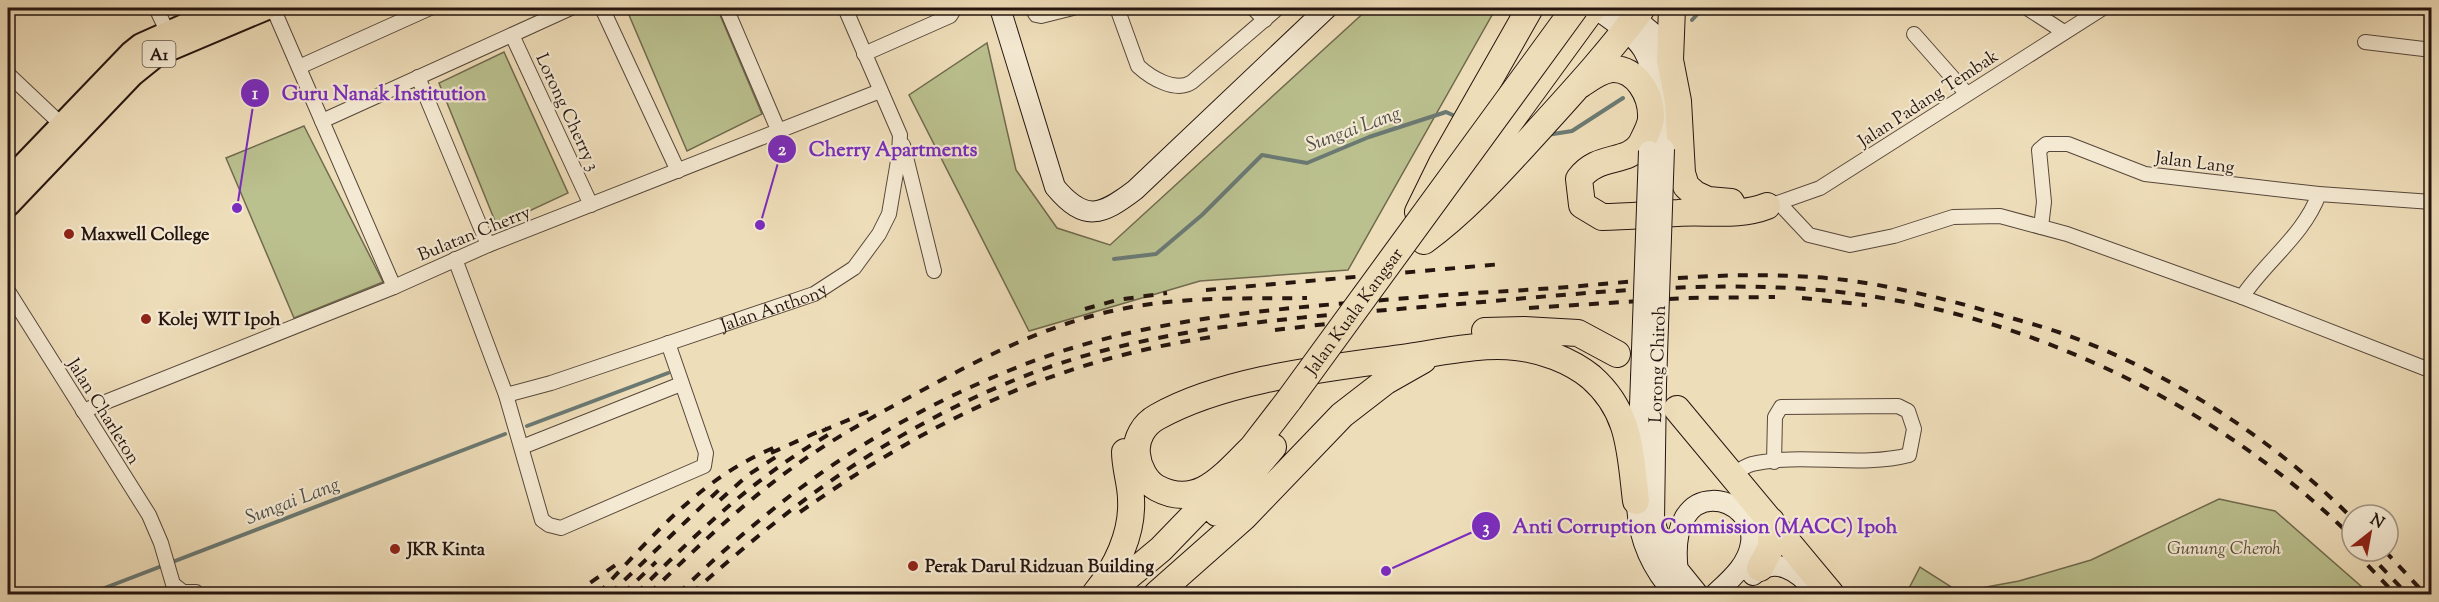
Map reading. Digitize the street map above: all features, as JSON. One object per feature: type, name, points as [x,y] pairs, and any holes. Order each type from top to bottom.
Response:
[{"type":"highway","points":[[1412,244],[1442,163],[1530,8]]},
{"type":"highway","name":"Jalan Kuala Kangsar","points":[[1129,594],[1170,562],[1234,496],[1295,405],[1412,244],[1575,8]]},
{"type":"highway","name":"Jalan Kuala Kangsar","points":[[1412,244],[1594,8]]},
{"type":"highway","points":[[1672,8],[1670,60],[1678,101],[1682,173],[1686,186],[1707,200],[1773,204]]},
{"type":"highway","points":[[1412,244],[1457,217],[1580,85],[1631,15]]},
{"type":"highway","points":[[1580,85],[1600,72],[1612,69],[1631,73],[1644,88],[1651,118],[1637,149],[1628,156],[1598,162],[1579,179],[1582,205],[1591,213],[1602,217],[1681,212],[1713,214],[1755,211],[1773,204]]},
{"type":"highway","points":[[1095,594],[1123,548],[1130,525],[1132,503],[1125,456],[1127,435],[1143,412],[1156,402],[1240,373],[1374,346],[1485,331],[1524,330],[1578,333],[1617,354]]},
{"type":"highway","points":[[1255,445],[1203,493],[1186,496],[1168,494],[1153,486],[1143,473],[1136,447],[1148,423],[1189,402],[1261,381],[1436,353],[1485,347],[1515,347],[1542,352],[1568,362],[1590,376],[1608,394],[1620,413],[1628,433],[1636,501]]},
{"type":"highway","points":[[1157,594],[1244,517],[1342,415],[1386,381],[1436,353]]},
{"type":"highway","name":"Jalan Kuala Kangsar","points":[[1107,594],[1161,549],[1194,517],[1255,445],[1295,405]]},
{"type":"highway","points":[[1677,409],[1831,594]]},
{"type":"highway","points":[[1760,568],[1771,547],[1771,521]]},
{"type":"main road","name":"A1","points":[[8,181],[131,53],[168,33],[224,8]]},
{"type":"main road","name":"A1","points":[[8,205],[126,82],[158,54],[267,8]]},
{"type":"main road","points":[[1000,8],[1055,187],[1066,201],[1081,210],[1109,210],[1136,190],[1327,8]]},
{"type":"main road","points":[[1594,8],[1631,15],[1656,36],[1670,60],[1657,150]]},
{"type":"main road","points":[[1631,15],[1653,67],[1651,118],[1657,150]]},
{"type":"main road","points":[[45,166],[62,137],[62,125],[66,128],[82,121],[113,91],[126,82]]},
{"type":"main road","name":"Lorong Chiroh","points":[[1657,150],[1648,381],[1636,501],[1640,531],[1654,567],[1654,582],[1698,594]]},
{"type":"main road","name":"Lorong Chiroh","points":[[1648,381],[1654,520],[1664,552],[1670,586]]},
{"type":"main road","points":[[1670,586],[1676,539],[1688,510],[1708,501],[1734,507],[1748,522],[1751,543],[1745,561],[1736,575],[1715,594]]},
{"type":"main road","points":[[1731,594],[1760,568],[1774,566],[1787,567],[1802,576],[1817,594]]},
{"type":"street","points":[[160,8],[168,33]]},
{"type":"street","points":[[273,8],[394,287]]},
{"type":"street","points":[[299,67],[430,8]]},
{"type":"street","points":[[322,121],[571,8]]},
{"type":"street","points":[[602,8],[678,171]]},
{"type":"street","points":[[726,8],[779,132]]},
{"type":"street","points":[[844,8],[900,135],[934,271]]},
{"type":"street","points":[[864,54],[950,16],[955,8]]},
{"type":"street","points":[[1034,11],[1073,8]]},
{"type":"street","points":[[1118,8],[1138,66],[1144,72],[1177,87],[1185,87],[1192,82],[1278,8]]},
{"type":"street","points":[[1254,8],[1265,20]]},
{"type":"street","points":[[2027,8],[2064,32]]},
{"type":"street","name":"Jalan Padang Tembak","points":[[1773,204],[1820,188],[2103,8]]},
{"type":"street","name":"Lorong Cherry 3","points":[[512,34],[591,205]]},
{"type":"street","points":[[1914,34],[1967,94]]},
{"type":"street","points":[[2365,42],[2432,50]]},
{"type":"street","points":[[8,74],[62,125]]},
{"type":"street","points":[[418,77],[488,245]]},
{"type":"street","name":"Bulatan Cherry","points":[[83,411],[394,287],[488,245],[880,92]]},
{"type":"street","name":"Jalan Anthony","points":[[506,395],[551,383],[813,294],[854,268],[869,251],[889,214],[895,186],[900,135]]},
{"type":"street","name":"Jalan Lang","points":[[2041,227],[2044,202],[2039,150],[2046,144],[2068,144],[2145,174],[2319,195],[2432,202]]},
{"type":"street","points":[[2242,297],[2256,275],[2298,232],[2319,195]]},
{"type":"street","points":[[1773,204],[1809,235],[1850,245],[1894,236],[1953,217],[2000,216],[2067,234],[2242,297],[2432,371]]},
{"type":"street","points":[[455,259],[506,395],[542,520],[549,525],[561,528],[704,466],[706,453],[668,344]]},
{"type":"street","name":"Jalan Charleton","points":[[8,291],[149,515],[169,572],[178,589],[196,592]]},
{"type":"street","points":[[522,447],[681,384]]},
{"type":"street","points":[[1732,475],[1750,464],[1889,460],[1910,455],[1914,429],[1908,411],[1898,406],[1781,407],[1775,417],[1774,462]]},
{"type":"green space","points":[[626,8],[717,8],[762,114],[687,151]]},
{"type":"green space","points":[[1369,8],[1496,8],[1348,270],[1200,281],[1029,331],[909,95],[987,43],[1016,170],[1057,228],[1110,245]]},
{"type":"green space","points":[[504,52],[568,193],[497,226],[439,83]]},
{"type":"green space","points":[[304,126],[383,282],[294,318],[226,158]]},
{"type":"green space","name":"Gunung Cheroh","points":[[2219,499],[2275,511],[2370,594],[1906,594],[1920,567],[1959,592],[2019,581],[2091,560]]},
{"type":"waterway","name":"Sungai Lang","points":[[1692,20],[1703,8]]},
{"type":"waterway","name":"Sungai Lang","points":[[1547,135],[1572,131],[1623,98]]},
{"type":"waterway","name":"Sungai Lang","points":[[1114,259],[1156,254],[1202,215],[1262,155],[1307,163],[1369,137],[1446,112],[1457,117]]},
{"type":"waterway","name":"Sungai Lang","points":[[527,426],[668,373]]},
{"type":"waterway","name":"Sungai Lang","points":[[89,594],[505,434]]},
{"type":"railway","points":[[1206,290],[1502,264]]},
{"type":"railway","points":[[678,594],[753,525],[792,494],[873,439],[961,392],[1008,371],[1058,353],[1108,338],[1159,327],[1262,311],[1707,276],[1786,276],[1873,284],[1953,302],[2061,333],[2140,367],[2217,410],[2288,461],[2340,507]]},
{"type":"railway","points":[[691,594],[764,531],[877,450],[960,404],[1055,365],[1157,338],[1263,322],[1570,294],[1670,288],[1769,287],[1819,290],[1892,300],[1964,316],[2036,339],[2106,368],[2174,403],[2238,443],[2298,488],[2340,526]]},
{"type":"railway","points":[[1085,309],[1117,300],[1167,293]]},
{"type":"railway","points":[[1529,308],[1686,298],[1775,297]]},
{"type":"railway","points":[[649,594],[740,509],[799,463],[866,421],[1002,350],[1047,331],[1117,310],[1164,302],[1307,298]]},
{"type":"railway","points":[[1802,298],[1867,305]]},
{"type":"railway","points":[[1275,330],[1352,321]]},
{"type":"railway","points":[[800,512],[898,449],[996,399],[1046,379],[1099,362],[1212,337]]},
{"type":"railway","points":[[822,431],[872,410]]},
{"type":"railway","points":[[771,453],[826,428]]},
{"type":"railway","points":[[636,594],[728,506],[777,468],[833,432]]},
{"type":"railway","points":[[598,594],[659,529],[702,491],[750,459],[778,446]]},
{"type":"railway","points":[[720,500],[748,475],[782,453]]},
{"type":"railway","points":[[610,594],[724,485]]},
{"type":"railway","points":[[574,594],[620,562]]},
{"type":"railway","points":[[623,594],[656,562]]},
{"type":"railway","points":[[2365,563],[2395,594]]},
{"type":"railway","points":[[2377,563],[2407,594]]},
{"type":"railway","points":[[2396,563],[2425,594]]},
{"type":"place","name":"Guru Nanak Institution","points":[[237,208]]},
{"type":"place","name":"Cherry Apartments","points":[[760,225]]},
{"type":"place","name":"Maxwell College","points":[[69,234]]},
{"type":"place","name":"Kolej WIT Ipoh","points":[[146,319]]},
{"type":"place","name":"JKR Kinta","points":[[395,549]]},
{"type":"place","name":"Perak Darul Ridzuan Building","points":[[913,566]]},
{"type":"place","name":"Anti Corruption Commission (MACC) Ipoh","points":[[1386,571]]}]
